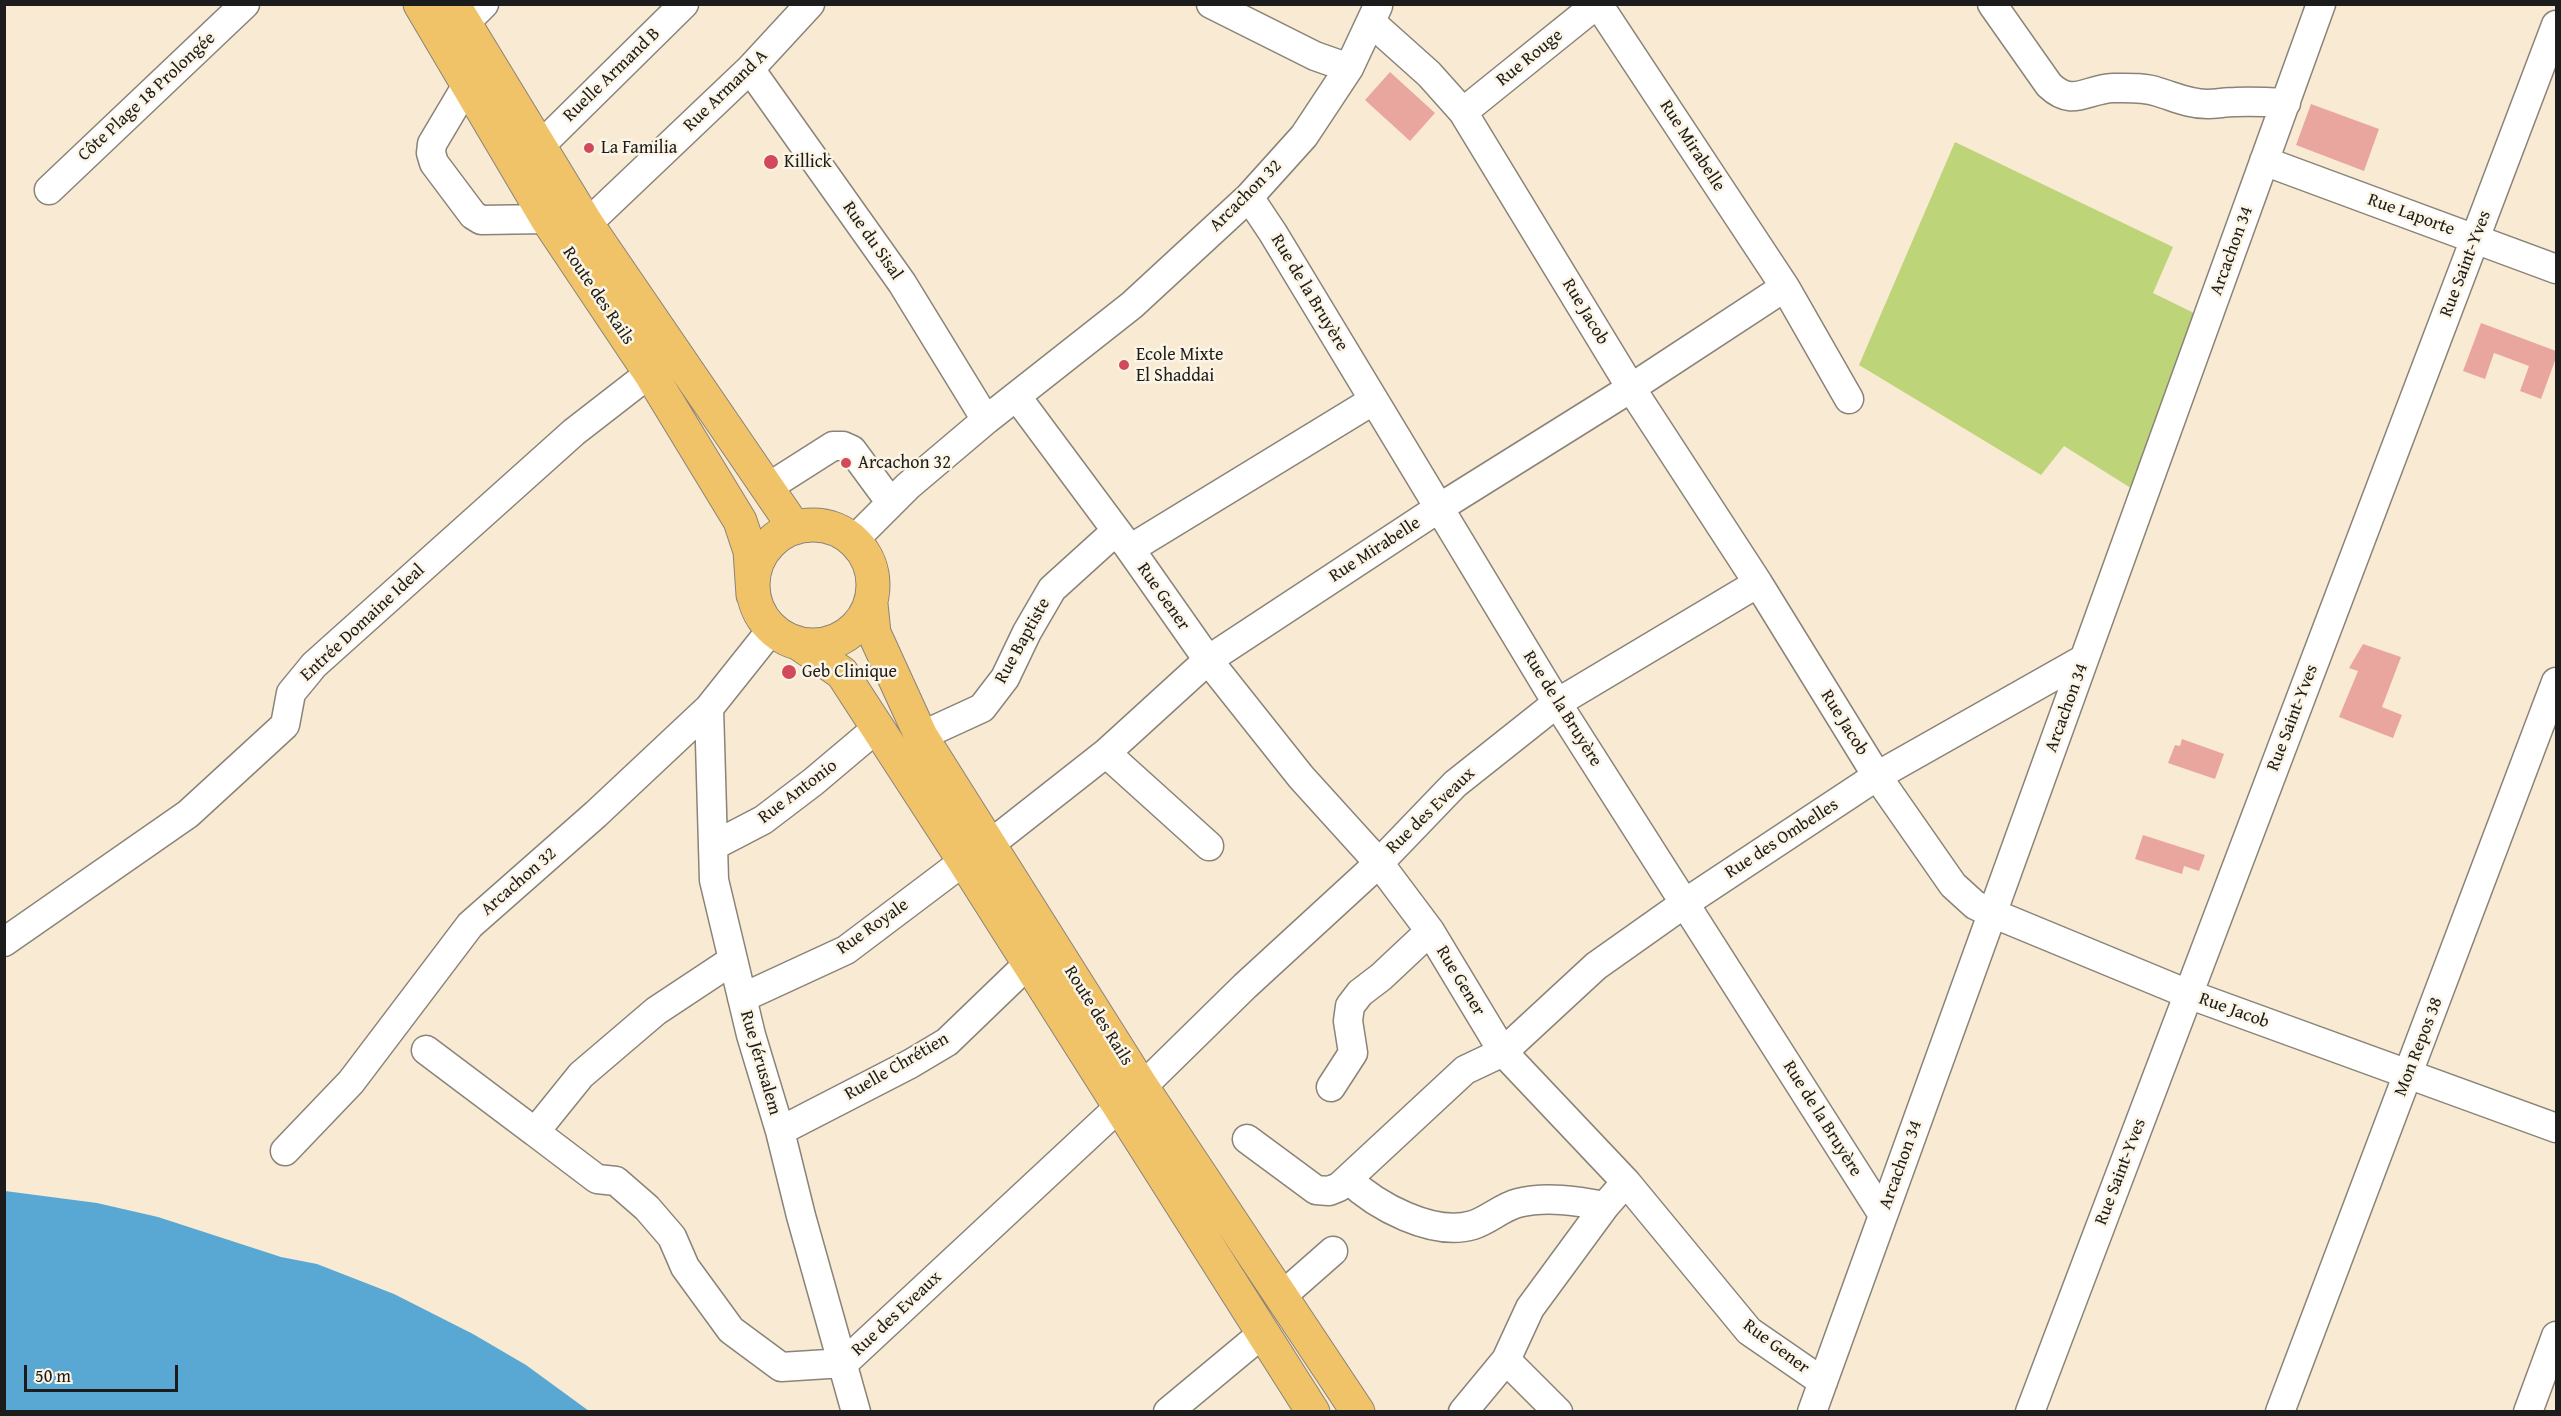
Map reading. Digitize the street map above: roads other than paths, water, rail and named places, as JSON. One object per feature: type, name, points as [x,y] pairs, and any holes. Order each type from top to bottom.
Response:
[{"type":"main road","name":"Route des Rails","points":[[420,4],[547,219],[650,373],[740,521],[750,551],[753,595]]},
{"type":"main road","name":"Route des Rails","points":[[467,11],[540,146],[587,224],[794,527]]},
{"type":"main road","points":[[810,524],[841,531],[854,540],[865,554],[872,570],[874,588],[871,604],[862,620],[850,633],[834,642],[816,645],[785,636],[760,614],[753,595],[753,578],[757,561],[772,541],[794,527],[810,524]]},
{"type":"main road","name":"Route des Rails","points":[[871,604],[874,633],[1029,963],[1283,1295],[1358,1412]]},
{"type":"main road","name":"Route des Rails","points":[[785,636],[842,673],[877,728],[977,853],[1131,1097],[1263,1333],[1313,1412]]},
{"type":"street","name":"Côte Plage 18 Prolongée","points":[[49,190],[245,4]]},
{"type":"street","name":"Ruelle Armand B","points":[[540,146],[684,4]]},
{"type":"street","name":"Rue Armand A","points":[[587,224],[750,69],[810,4]]},
{"type":"street","points":[[1211,4],[1315,56],[1349,68]]},
{"type":"street","name":"Rue Rouge","points":[[1463,112],[1598,4]]},
{"type":"street","name":"Rue Mirabelle","points":[[1598,4],[1785,287],[1849,399]]},
{"type":"street","points":[[1992,4],[2049,85],[2057,93],[2068,97],[2105,88],[2130,88],[2156,91],[2185,102],[2286,103]]},
{"type":"street","name":"Arcachon 34","points":[[1812,1412],[2321,4]]},
{"type":"street","name":"Arcachon 32","points":[[854,540],[891,503],[986,420],[1132,305],[1249,197],[1304,136],[1349,68],[1376,14]]},
{"type":"street","name":"Rue Jacob","points":[[1376,14],[1463,112],[1631,388],[1758,583],[1877,776],[1953,885],[1975,905],[1992,914],[2188,994],[2556,1128]]},
{"type":"street","name":"Rue Saint-Yves","points":[[2030,1412],[2556,25]]},
{"type":"street","name":"Rue du Sisal","points":[[750,69],[902,283],[986,420]]},
{"type":"street","points":[[467,85],[432,144],[434,163],[473,215],[482,220],[547,219]]},
{"type":"street","name":"Rue Laporte","points":[[2265,161],[2556,268]]},
{"type":"street","name":"Rue de la Bruyère","points":[[1249,197],[1273,232],[1557,703],[1883,1215]]},
{"type":"street","name":"Rue Mirabelle","points":[[977,853],[1106,753],[1208,660],[1439,508],[1631,388],[1785,287]]},
{"type":"street","name":"Entrée Domaine Ideal","points":[[4,942],[188,814],[285,725],[291,693],[314,664],[574,432],[650,373]]},
{"type":"street","name":"Rue Gener","points":[[1017,397],[1208,660],[1301,777],[1379,863],[1430,931],[1503,1052],[1626,1182],[1749,1331],[1823,1382]]},
{"type":"street","name":"Rue Gener","points":[[1123,540],[1374,400]]},
{"type":"street","points":[[767,488],[833,446],[843,446],[852,450],[891,503]]},
{"type":"street","name":"Rue Baptiste","points":[[921,735],[982,708],[1005,678],[1027,632],[1052,589],[1123,540]]},
{"type":"street","name":"Rue des Eveaux","points":[[426,1050],[597,1179],[616,1181],[647,1209],[672,1237],[685,1268],[731,1330],[781,1367],[844,1363],[1379,863],[1455,784],[1557,703],[1758,583]]},
{"type":"street","name":"Arcachon 32","points":[[285,1151],[351,1082],[470,925],[596,814],[785,636]]},
{"type":"street","name":"Rue des Ombelles","points":[[1247,1139],[1316,1190],[1329,1191],[1339,1187],[1465,1070],[1503,1052],[1596,966],[1685,903],[1877,776],[2084,659]]},
{"type":"street","name":"Mon Repos 38","points":[[2280,1412],[2556,682]]},
{"type":"street","name":"Rue Jérusalem","points":[[709,708],[714,880],[742,998],[856,1412]]},
{"type":"street","name":"Rue Antonio","points":[[713,846],[763,820],[813,783],[877,728]]},
{"type":"street","points":[[1106,753],[1209,846]]},
{"type":"street","name":"Rue Royale","points":[[742,998],[846,950],[977,853]]},
{"type":"street","points":[[1331,1087],[1353,1053],[1348,1021],[1350,1006],[1360,993],[1381,977],[1430,931]]},
{"type":"street","points":[[535,1132],[589,1068],[656,1011],[733,960]]},
{"type":"street","name":"Ruelle Chrétien","points":[[780,1131],[910,1064],[947,1042],[1029,963]]},
{"type":"street","points":[[1348,1179],[1364,1195],[1382,1205],[1436,1226],[1474,1225],[1494,1213],[1519,1203],[1559,1201],[1605,1206]]},
{"type":"street","points":[[1463,1412],[1506,1360],[1530,1308],[1605,1206],[1626,1182]]},
{"type":"street","points":[[1283,1295],[1333,1251]]},
{"type":"street","points":[[1168,1412],[1263,1333]]},
{"type":"street","points":[[2528,1412],[2556,1336]]},
{"type":"street","points":[[1506,1360],[1558,1412]]},
{"type":"water","points":[[5,1191],[97,1203],[158,1217],[281,1257],[317,1264],[394,1294],[473,1334],[526,1365],[589,1411],[5,1411]]},
{"type":"place","name":"La Familia","points":[[589,148]]},
{"type":"place","name":"Killick","points":[[771,162]]},
{"type":"place","name":"Ecole Mixte El Shaddai","points":[[1124,365]]},
{"type":"place","name":"Arcachon 32","points":[[846,463]]},
{"type":"place","name":"Geb Clinique","points":[[789,672]]}]
